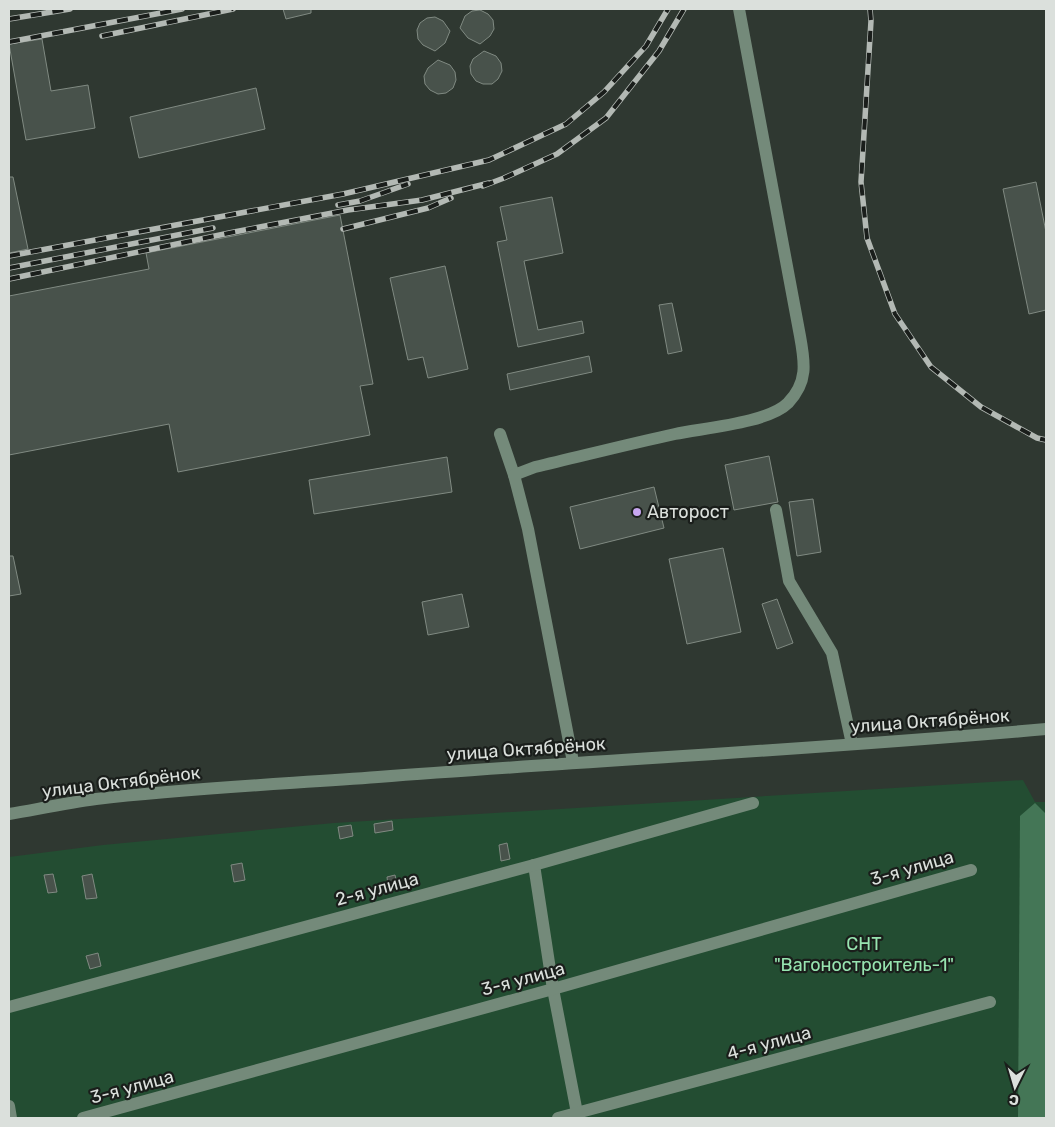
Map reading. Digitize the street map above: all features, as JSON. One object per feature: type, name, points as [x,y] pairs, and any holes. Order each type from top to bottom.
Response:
[{"type":"street","points":[[514,475],[535,467],[676,434],[756,418],[781,409],[799,388],[805,366],[803,353],[739,9]]},
{"type":"street","points":[[500,434],[514,475],[528,529],[573,762]]},
{"type":"street","points":[[776,510],[789,581],[832,653],[852,744]]},
{"type":"street","name":"улица Октябрёнок","points":[[9,814],[95,799],[180,791],[573,762],[712,755],[1046,729]]},
{"type":"street","name":"2-я улица","points":[[9,1007],[534,865],[753,803]]},
{"type":"street","points":[[534,865],[553,990],[578,1116]]},
{"type":"street","name":"3-я улица","points":[[83,1118],[553,990],[971,870]]},
{"type":"street","name":"4-я улица","points":[[558,1118],[578,1116],[990,1002]]},
{"type":"street","points":[[9,1106],[11,1118]]},
{"type":"green space","name":"СНТ \"Вагоностроитель-1\"","points":[[1023,780],[1035,802],[1046,802],[1046,1118],[9,1118],[9,857],[103,845],[334,823]]},
{"type":"green space","points":[[1035,803],[1046,814],[1046,1118],[1018,1118],[1020,816]]},
{"type":"building","points":[[283,9],[311,9],[311,13],[286,19]]},
{"type":"building","points":[[480,10],[488,14],[493,20],[494,29],[490,36],[480,44],[468,38],[460,28],[465,16],[472,11]]},
{"type":"building","points":[[435,17],[443,21],[450,31],[445,43],[435,51],[423,45],[418,39],[417,30],[420,23],[427,18]]},
{"type":"building","points":[[42,39],[51,91],[88,85],[95,128],[26,140],[9,44]]},
{"type":"building","points":[[484,51],[496,56],[501,63],[502,71],[498,79],[492,84],[483,84],[476,81],[471,74],[470,66],[473,59]]},
{"type":"building","points":[[438,60],[450,65],[455,72],[456,80],[453,88],[446,93],[438,94],[430,90],[425,84],[424,76],[428,68]]},
{"type":"building","points":[[256,88],[265,129],[139,158],[130,117]]},
{"type":"building","points":[[9,177],[13,177],[28,249],[9,253]]},
{"type":"building","points":[[1036,182],[1046,232],[1046,310],[1029,314],[1003,189]]},
{"type":"building","points":[[552,197],[563,253],[524,261],[538,330],[582,321],[584,333],[518,347],[497,242],[507,240],[500,207]]},
{"type":"building","points":[[340,215],[373,384],[360,386],[370,435],[178,472],[169,424],[9,455],[9,296],[149,269],[146,253]]},
{"type":"building","points":[[445,266],[468,369],[428,378],[423,357],[408,360],[390,278]]},
{"type":"building","points":[[672,303],[682,351],[668,354],[659,305]]},
{"type":"building","points":[[589,356],[592,372],[510,390],[507,374]]},
{"type":"building","points":[[769,456],[778,502],[734,510],[725,465]]},
{"type":"building","points":[[447,457],[452,492],[314,514],[309,480]]},
{"type":"building","points":[[654,487],[664,528],[580,549],[570,507]]},
{"type":"building","points":[[813,499],[821,552],[797,556],[789,502]]},
{"type":"building","points":[[723,548],[741,632],[687,644],[669,559]]},
{"type":"building","points":[[9,556],[13,556],[21,594],[9,596]]},
{"type":"building","points":[[462,594],[469,627],[428,635],[422,602]]},
{"type":"building","points":[[777,599],[793,643],[777,649],[762,604]]},
{"type":"building","points":[[392,821],[393,830],[375,833],[374,824]]},
{"type":"building","points":[[351,825],[353,836],[340,839],[338,827]]},
{"type":"building","points":[[507,843],[510,859],[501,861],[499,845]]},
{"type":"building","points":[[242,863],[245,880],[234,882],[231,865]]},
{"type":"building","points":[[53,874],[57,892],[48,893],[44,875]]},
{"type":"building","points":[[92,874],[97,898],[86,899],[82,876]]},
{"type":"building","points":[[395,875],[397,884],[388,886],[387,877]]},
{"type":"building","points":[[98,953],[101,966],[90,969],[86,956]]},
{"type":"railway","points":[[9,19],[70,9]]},
{"type":"railway","points":[[9,42],[182,9]]},
{"type":"railway","points":[[102,36],[233,9]]},
{"type":"railway","points":[[9,256],[343,194],[489,160],[566,124],[604,92],[646,46],[668,9]]},
{"type":"railway","points":[[483,186],[557,154],[606,118],[659,51],[684,9]]},
{"type":"railway","points":[[870,9],[871,21],[861,182],[867,238],[895,314],[931,367],[981,407],[1037,438],[1046,440]]},
{"type":"railway","points":[[9,279],[348,210],[422,200],[489,183]]},
{"type":"railway","points":[[338,205],[360,201],[408,184]]},
{"type":"railway","points":[[343,229],[428,208],[451,198]]},
{"type":"railway","points":[[9,268],[213,228]]},
{"type":"place","name":"Авторост","points":[[637,512]]}]
